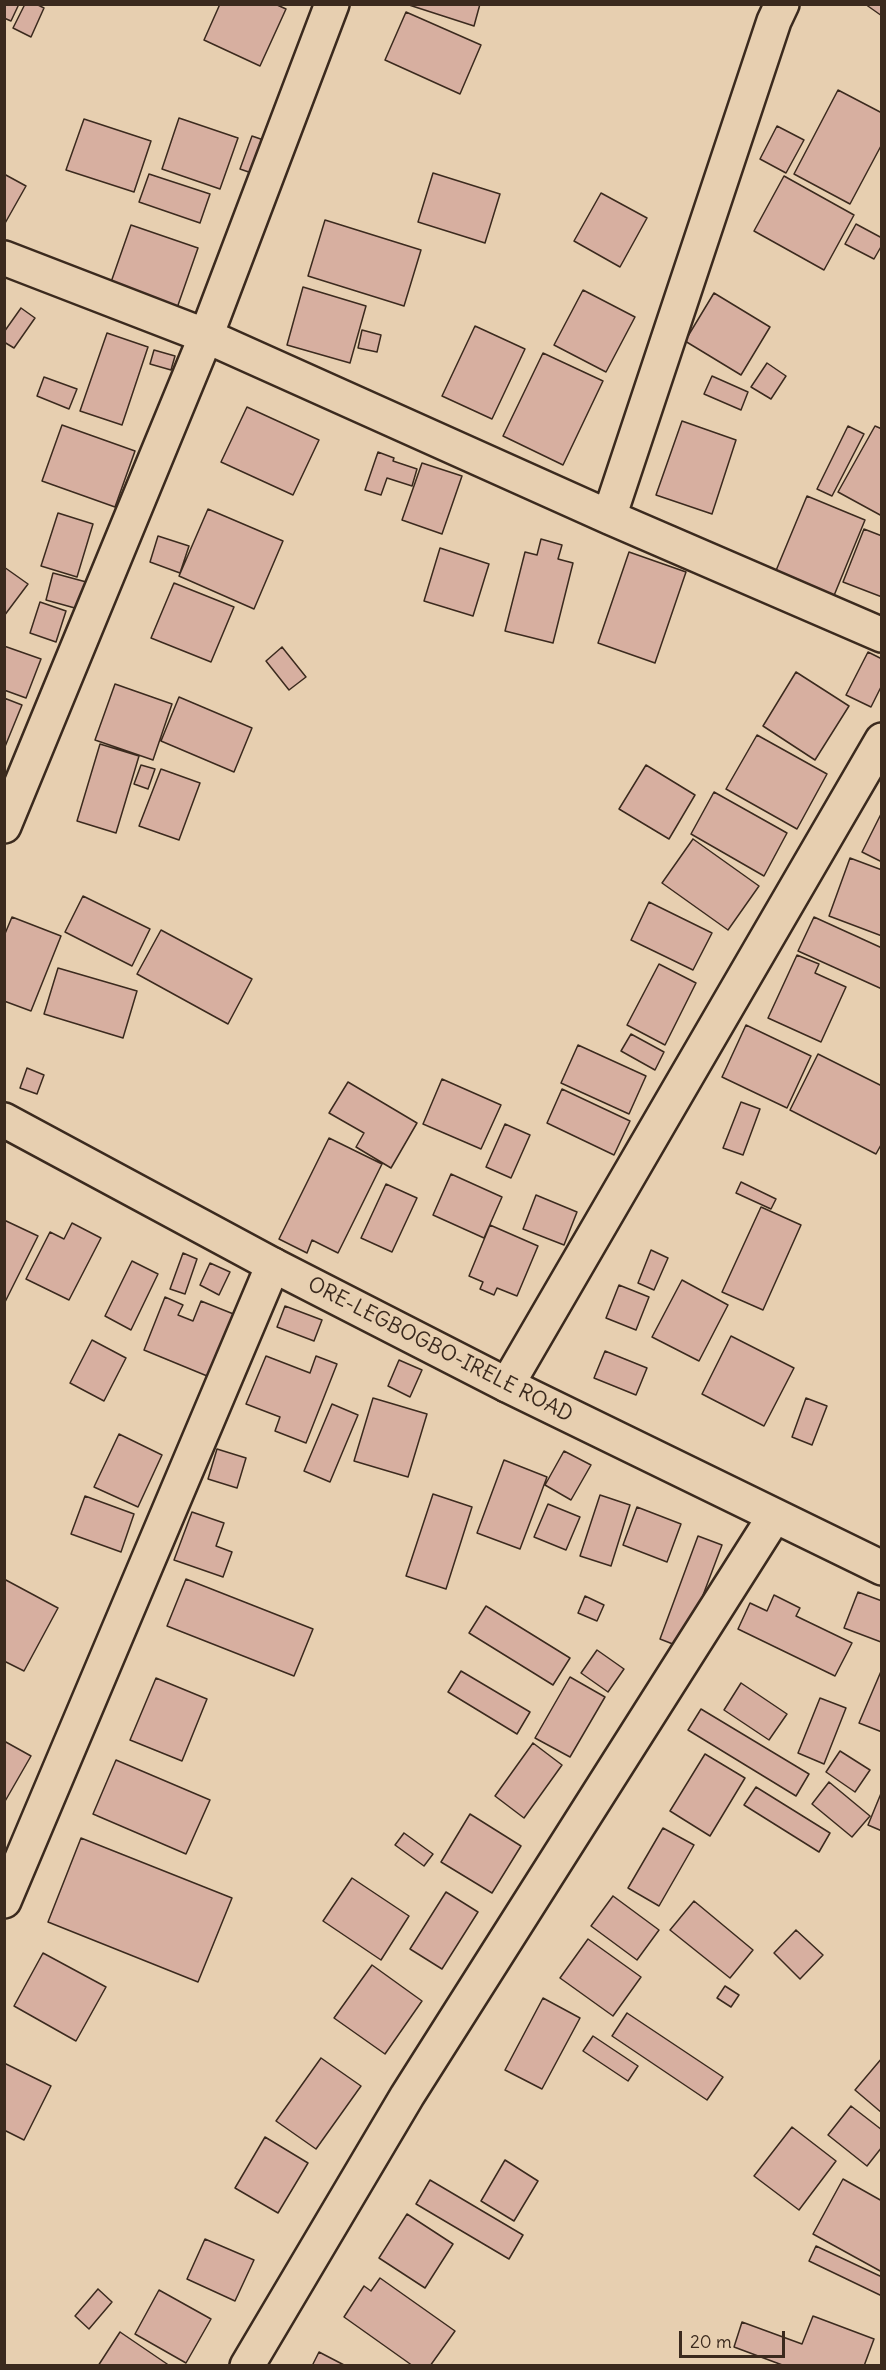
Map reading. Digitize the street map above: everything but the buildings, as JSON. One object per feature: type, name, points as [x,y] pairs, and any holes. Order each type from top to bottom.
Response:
[{"type":"street","points":[[4,826],[206,336],[332,4]]},
{"type":"street","points":[[609,517],[774,21],[782,4]]},
{"type":"street","points":[[4,258],[206,336],[609,517],[882,635]]},
{"type":"street","points":[[507,1385],[882,740]]},
{"type":"street","name":"ORE-LEGBOGBO-IRELE ROAD","points":[[4,1120],[273,1265],[507,1385],[882,1568]]},
{"type":"street","points":[[4,1901],[273,1265]]},
{"type":"street","points":[[247,2366],[407,2096],[774,1517]]}]
